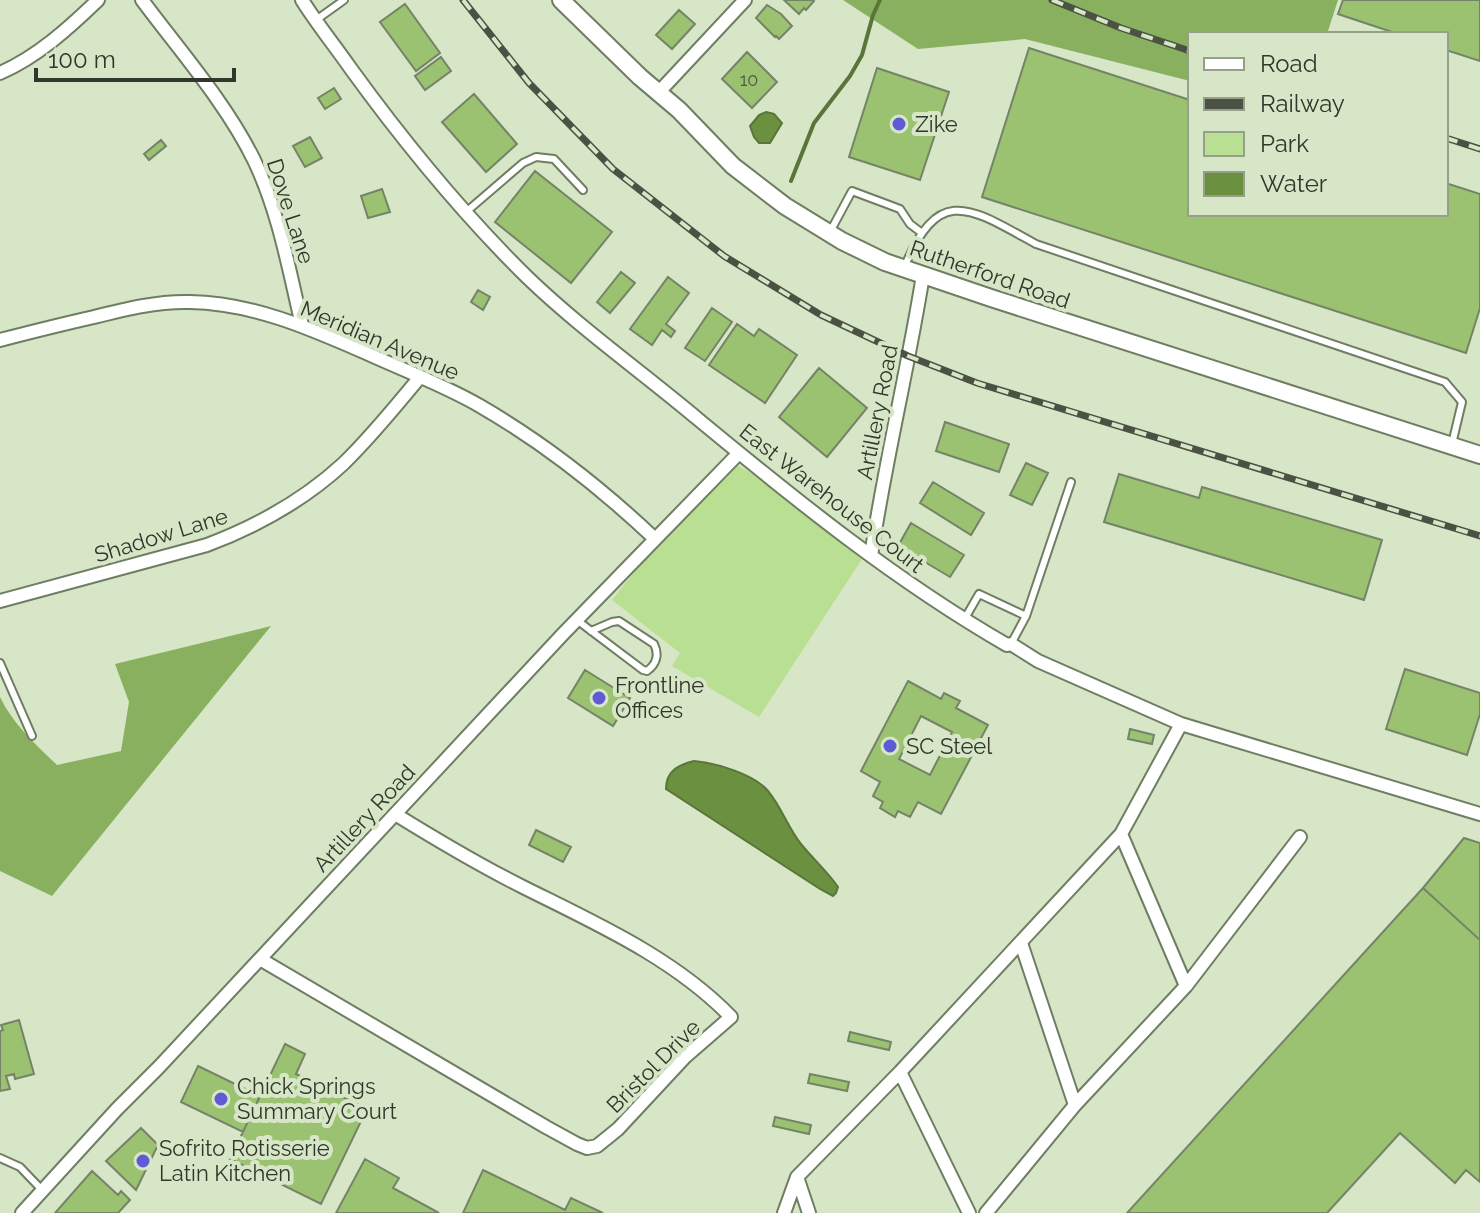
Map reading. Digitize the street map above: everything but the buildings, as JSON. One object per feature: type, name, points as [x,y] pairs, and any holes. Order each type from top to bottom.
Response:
[{"type":"street","points":[[0,73],[22,63],[45,46],[98,0]]},
{"type":"street","name":"Dove Lane","points":[[142,0],[219,103],[255,161],[283,241],[302,325]]},
{"type":"street","name":"East Warehouse Court","points":[[302,0],[391,123],[466,212],[548,296],[739,453],[902,579],[1007,645],[1011,644],[1050,667],[1181,724],[1480,814]]},
{"type":"street","name":"Rutherford Road","points":[[561,0],[640,77],[679,110],[733,166],[785,206],[885,262],[1480,455]]},
{"type":"street","points":[[659,92],[745,0]]},
{"type":"street","name":"Artillery Road","points":[[871,556],[923,275]]},
{"type":"street","name":"Meridian Avenue","points":[[0,340],[134,307],[175,302],[210,303],[302,325],[478,405],[534,439],[591,481],[654,538]]},
{"type":"street","name":"Shadow Lane","points":[[0,601],[193,549],[267,519],[295,502],[341,465],[420,377]]},
{"type":"street","name":"Artillery Road","points":[[22,1213],[654,538],[739,453]]},
{"type":"street","points":[[784,1213],[797,1177],[900,1072],[1121,834],[1181,724]]},
{"type":"street","name":"Bristol Drive","points":[[260,959],[533,1120],[587,1148],[597,1146],[611,1135],[685,1057],[731,1017],[703,989],[635,946],[589,919],[497,874],[395,814]]},
{"type":"street","points":[[1121,834],[1186,986]]},
{"type":"street","points":[[986,1213],[1075,1105],[1186,986],[1300,837]]},
{"type":"street","points":[[1021,943],[1075,1105]]},
{"type":"street","points":[[900,1072],[969,1213]]},
{"type":"street","points":[[797,1177],[809,1213]]},
{"type":"lane","points":[[316,20],[343,0]]},
{"type":"lane","points":[[466,212],[523,163],[536,157],[554,159],[583,190]]},
{"type":"lane","points":[[829,233],[852,191],[900,209],[910,224],[922,233]]},
{"type":"lane","points":[[904,268],[914,242],[935,217],[951,209],[984,216],[1036,244],[1445,382],[1462,402],[1452,446]]},
{"type":"lane","points":[[1011,644],[1026,616],[1071,482]]},
{"type":"lane","points":[[964,620],[979,594],[1026,616]]},
{"type":"lane","points":[[577,620],[591,631],[643,670],[647,671],[655,663],[657,654],[654,644],[619,621],[591,631]]},
{"type":"lane","points":[[0,663],[32,736]]},
{"type":"lane","points":[[0,1158],[20,1167],[42,1190]]},
{"type":"green space","points":[[725,458],[766,482],[862,559],[759,717],[672,666],[680,653],[612,600]]},
{"type":"shaded area","points":[[843,0],[1338,0],[1328,32],[1188,32],[1188,80],[1025,39],[918,49]]},
{"type":"shaded area","points":[[271,626],[52,896],[0,871],[0,697],[18,725],[57,765],[121,751],[129,702],[115,664]]},
{"type":"water","points":[[766,112],[774,114],[782,123],[770,143],[759,143],[750,126]]},
{"type":"water","points":[[694,761],[734,770],[762,785],[801,844],[838,887],[836,893],[833,896],[820,889],[666,789],[668,778],[674,770]]},
{"type":"waterway","points":[[791,181],[814,123],[862,55],[880,0]]},
{"type":"railway","points":[[463,0],[529,83],[613,169],[724,256],[821,315],[908,356],[977,383],[1480,536]]},
{"type":"railway","points":[[1052,0],[1188,50]]},
{"type":"railway","points":[[1448,139],[1480,149]]},
{"type":"place","name":"Zike","points":[[899,124]]},
{"type":"place","name":"Frontline Offices","points":[[599,698]]},
{"type":"place","name":"SC Steel","points":[[890,746]]},
{"type":"place","name":"Chick Springs Summary Court","points":[[221,1099]]},
{"type":"place","name":"Sofrito Rotisserie Latin Kitchen","points":[[143,1161]]}]
